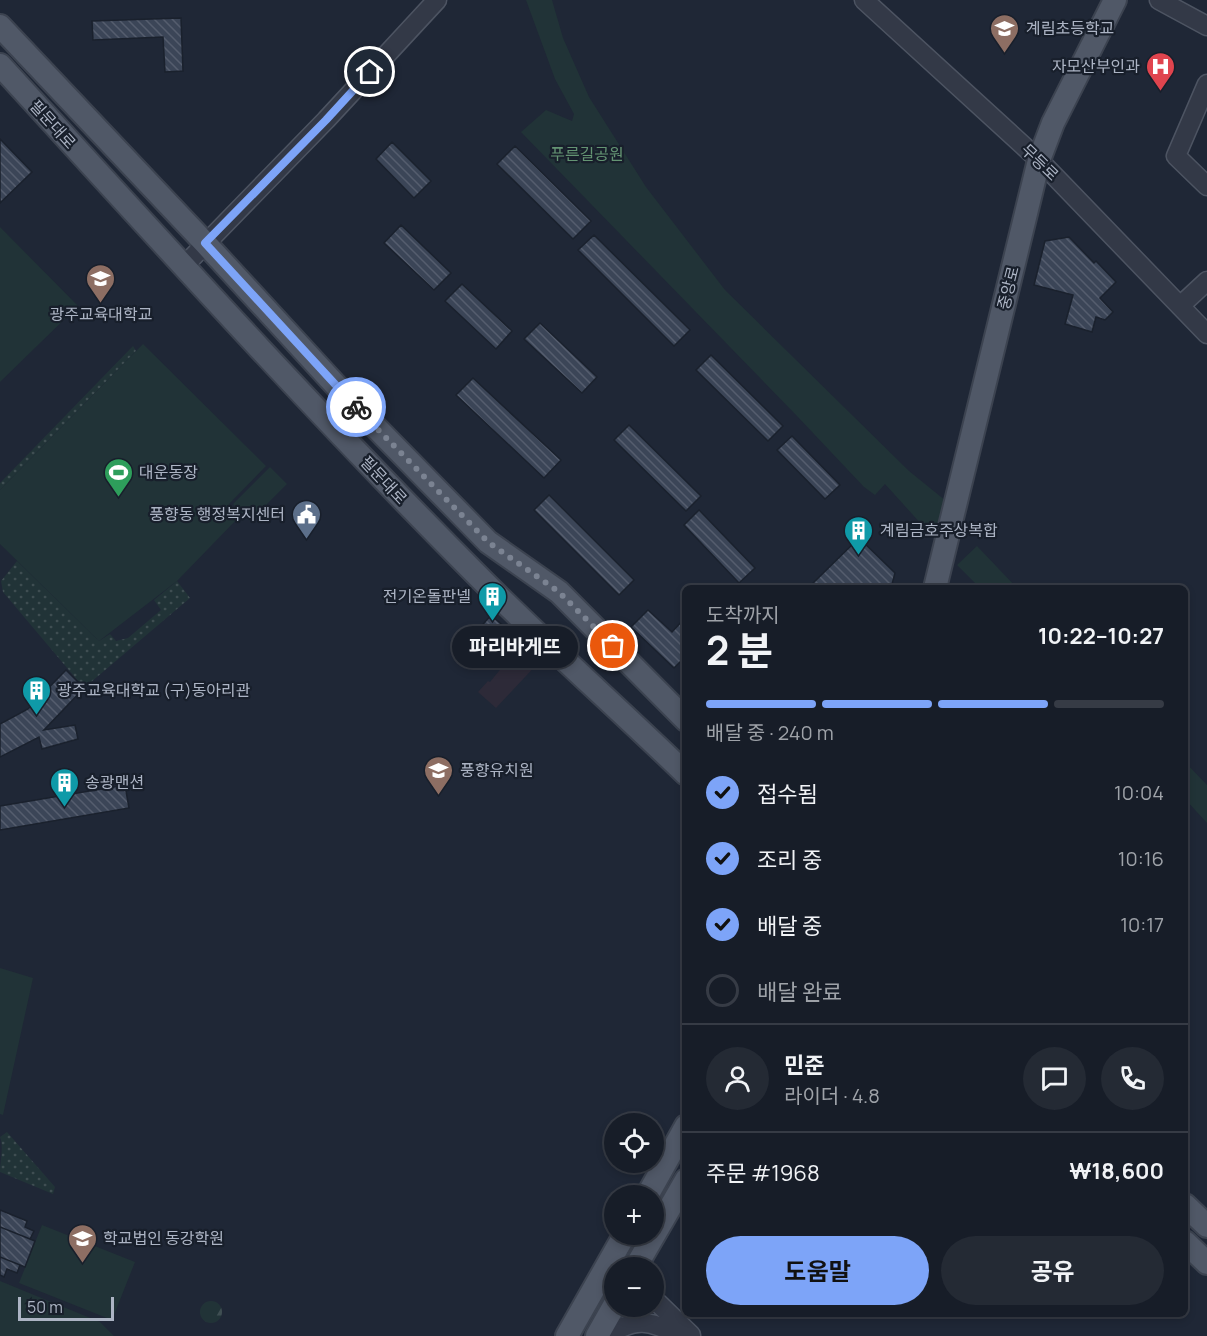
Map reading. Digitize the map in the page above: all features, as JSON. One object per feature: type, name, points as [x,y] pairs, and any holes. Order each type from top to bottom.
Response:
[{"type":"main road","name":"중앙로","points":[[936,585],[1039,160],[1053,123],[1115,0]]},
{"type":"main road","name":"필문대로","points":[[0,26],[352,403],[488,542],[564,596],[682,716]]},
{"type":"main road","name":"필문대로","points":[[0,65],[183,267],[476,575],[682,770]]},
{"type":"main road","points":[[653,1185],[682,1133]]},
{"type":"main road","points":[[641,1257],[682,1187]]},
{"type":"main road","points":[[1188,1207],[1207,1226]]},
{"type":"main road","points":[[1188,1245],[1207,1263]]},
{"type":"main road","points":[[567,1336],[604,1281]]},
{"type":"main road","points":[[597,1336],[608,1317]]},
{"type":"street","points":[[183,267],[326,120],[437,0]]},
{"type":"street","name":"무등로","points":[[864,0],[1039,160],[1207,334]]},
{"type":"street","points":[[1159,0],[1207,26]]},
{"type":"street","points":[[1207,84],[1176,156],[1207,186]]},
{"type":"street","points":[[1180,306],[1207,281]]},
{"type":"street","points":[[664,1309],[692,1336]]},
{"type":"street","points":[[607,1336],[635,1322],[653,1324],[682,1336]]},
{"type":"shaded area","points":[[521,644],[540,661],[496,708],[478,692],[488,681],[490,682]]},
{"type":"green space","name":"푸른길공원","points":[[526,0],[552,0],[563,38],[589,97],[646,187],[725,290],[909,471],[951,505],[941,531],[932,536],[885,484],[875,495],[864,487],[521,132],[546,110],[572,121],[574,114],[555,79]]},
{"type":"green space","points":[[0,227],[78,306],[0,382]]},
{"type":"green space","name":"대운동장","points":[[143,344],[266,466],[229,504],[241,515],[177,581],[99,641],[0,544],[0,490]]},
{"type":"green space","points":[[133,346],[136,351],[0,490],[0,483]]},
{"type":"green space","points":[[270,467],[287,484],[250,521],[233,504]]},
{"type":"green space","points":[[977,546],[1014,585],[977,585],[957,565]]},
{"type":"green space","points":[[17,561],[99,641],[110,634],[116,641],[128,638],[161,610],[154,600],[177,581],[190,598],[84,688],[3,592],[1,581]]},
{"type":"green space","points":[[1188,765],[1207,785],[1207,823],[1188,802]]},
{"type":"green space","points":[[0,968],[33,978],[3,1115],[0,1114]]},
{"type":"green space","points":[[7,1132],[55,1187],[53,1194],[0,1172],[2,1150],[0,1137]]},
{"type":"green space","points":[[42,1225],[135,1262],[112,1320],[19,1283]]},
{"type":"green space","points":[[0,1281],[100,1322],[114,1336],[0,1336]]},
{"type":"green space","points":[[211,1301],[219,1304],[222,1312],[219,1320],[211,1323],[203,1320],[200,1312],[203,1304]]},
{"type":"building","points":[[181,18],[183,71],[165,72],[163,37],[93,40],[92,21]]},
{"type":"building","points":[[0,139],[32,172],[0,203]]},
{"type":"building","points":[[392,142],[431,181],[414,198],[376,159]]},
{"type":"building","points":[[515,146],[591,221],[573,239],[497,164]]},
{"type":"building","points":[[401,225],[451,273],[434,290],[384,243]]},
{"type":"building","points":[[594,235],[690,330],[674,346],[578,250]]},
{"type":"building","points":[[1069,237],[1116,282],[1100,298],[1113,312],[1105,320],[1096,317],[1092,332],[1065,324],[1073,295],[1034,285],[1045,241]]},
{"type":"building","points":[[462,284],[512,331],[496,349],[445,301]]},
{"type":"building","points":[[540,323],[597,377],[582,393],[524,339]]},
{"type":"building","points":[[711,355],[783,426],[768,441],[696,370]]},
{"type":"building","points":[[473,378],[561,460],[544,478],[456,395]]},
{"type":"building","points":[[629,425],[701,496],[686,511],[614,440]]},
{"type":"building","points":[[792,436],[840,485],[825,499],[777,450]]},
{"type":"building","points":[[549,495],[634,580],[619,595],[534,510]]},
{"type":"building","points":[[699,510],[755,568],[739,583],[684,525]]},
{"type":"building","name":"계림금호주상복합","points":[[859,538],[895,573],[892,585],[811,585]]},
{"type":"building","points":[[648,610],[672,632],[682,621],[682,660],[674,668],[631,627]]},
{"type":"building","name":"전기온돌판넬","points":[[491,615],[508,630],[496,642],[479,629]]},
{"type":"building","name":"광주교육대학교 (구)동아리관","points":[[66,670],[84,688],[44,730],[75,725],[78,739],[42,749],[39,737],[0,757],[0,724],[28,709]]},
{"type":"building","name":"송광맨션","points":[[125,785],[129,808],[0,830],[0,806]]},
{"type":"building","points":[[0,1210],[27,1221],[25,1227],[34,1231],[30,1239],[35,1241],[25,1267],[20,1265],[17,1273],[7,1269],[4,1277],[0,1275]]},
{"type":"building","points":[[0,1227],[35,1241],[25,1267],[0,1257]]},
{"type":"way so far","points":[[356,407],[488,542],[569,600],[613,646]]},
{"type":"place","name":"계림초등학교","points":[[1005,54]]},
{"type":"place","name":"자모산부인과","points":[[1161,92]]},
{"type":"place","name":"광주교육대학교","points":[[101,304]]},
{"type":"place","name":"대운동장","points":[[118,498]]},
{"type":"place","name":"풍향동 행정복지센터","points":[[306,540]]},
{"type":"place","name":"계림금호주상복합","points":[[859,556]]},
{"type":"place","name":"전기온돌판넬","points":[[492,622]]},
{"type":"place","name":"파리바게뜨","points":[[613,646]]},
{"type":"place","name":"광주교육대학교 (구)동아리관","points":[[36,716]]},
{"type":"place","name":"풍향유치원","points":[[439,796]]},
{"type":"place","name":"송광맨션","points":[[64,808]]},
{"type":"place","name":"학교법인 동강학원","points":[[82,1264]]},
{"type":"route","points":[[356,407],[205,243],[370,72]]}]
